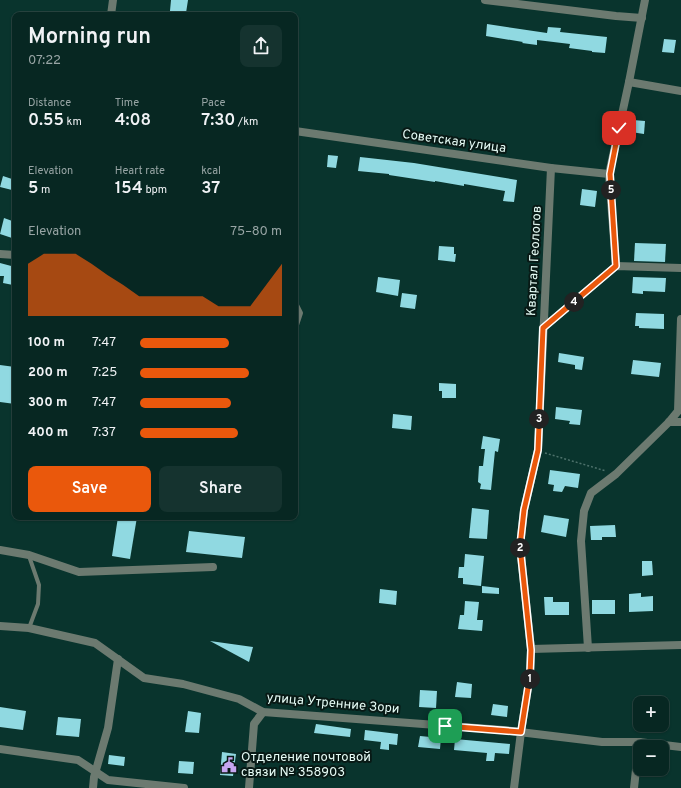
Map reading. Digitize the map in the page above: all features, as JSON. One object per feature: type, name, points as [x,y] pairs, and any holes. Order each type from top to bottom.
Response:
[{"type":"street","points":[[111,12],[113,0]]},
{"type":"street","points":[[485,0],[642,18]]},
{"type":"street","points":[[616,266],[610,174],[645,0]]},
{"type":"street","points":[[629,82],[681,91]]},
{"type":"street","name":"Советская улица","points":[[298,131],[551,168],[610,174]]},
{"type":"street","name":"Квартал Геологов","points":[[514,788],[530,675],[531,650],[520,546],[524,510],[538,450],[551,168]]},
{"type":"street","points":[[0,254],[12,255]]},
{"type":"street","points":[[543,328],[616,266],[681,268]]},
{"type":"street","points":[[588,648],[581,541],[584,511],[592,493],[616,474],[669,422],[678,411],[681,319]]},
{"type":"street","points":[[669,422],[681,422]]},
{"type":"street","points":[[0,550],[29,556],[80,572],[213,567]]},
{"type":"street","name":"улица Утренние Зори","points":[[0,626],[29,628],[96,643],[144,678],[183,684],[239,699],[263,712],[521,732],[602,742],[633,742]]},
{"type":"street","points":[[531,650],[681,644]]},
{"type":"street","points":[[93,788],[108,728],[118,659]]},
{"type":"street","points":[[249,788],[254,724],[263,712]]},
{"type":"street","name":"улица Утренние Зори","points":[[669,746],[681,747]]},
{"type":"street","points":[[0,749],[78,760],[108,780],[184,788]]},
{"type":"street","points":[[634,788],[635,776]]},
{"type":"lane","points":[[298,307],[301,313],[298,322]]},
{"type":"lane","points":[[29,556],[39,586],[38,604],[29,628]]},
{"type":"path","points":[[538,450],[616,474]]},
{"type":"building","points":[[171,0],[188,0],[186,12],[170,11]]},
{"type":"building","points":[[487,24],[547,33],[548,27],[561,28],[560,32],[607,37],[605,53],[569,48],[570,44],[537,40],[537,45],[486,36]]},
{"type":"building","points":[[664,39],[676,40],[674,53],[662,52]]},
{"type":"building","points":[[633,120],[645,121],[644,134],[631,132]]},
{"type":"building","points":[[328,155],[338,156],[336,168],[327,167]]},
{"type":"building","points":[[360,157],[414,163],[517,180],[514,202],[503,201],[505,191],[464,184],[464,186],[389,174],[358,171]]},
{"type":"building","points":[[3,176],[12,179],[12,190],[0,187]]},
{"type":"building","points":[[582,189],[597,191],[595,207],[580,205]]},
{"type":"building","points":[[4,218],[12,221],[12,238],[0,234]]},
{"type":"building","points":[[635,243],[666,244],[665,262],[634,261]]},
{"type":"building","points":[[439,246],[454,247],[454,254],[456,254],[455,262],[438,260]]},
{"type":"building","points":[[0,263],[12,266],[12,285],[3,283],[4,276],[0,276]]},
{"type":"building","points":[[378,277],[400,280],[398,296],[376,292]]},
{"type":"building","points":[[633,277],[666,278],[665,292],[643,291],[643,294],[632,293]]},
{"type":"building","points":[[402,293],[417,295],[415,309],[400,307]]},
{"type":"building","points":[[636,313],[664,314],[664,329],[639,328],[639,326],[635,326]]},
{"type":"building","points":[[559,353],[584,357],[582,370],[575,369],[575,365],[558,362]]},
{"type":"building","points":[[633,360],[661,363],[659,377],[631,374]]},
{"type":"building","points":[[0,365],[12,367],[12,404],[0,402]]},
{"type":"building","points":[[439,383],[456,384],[456,398],[442,398],[442,391],[439,391]]},
{"type":"building","points":[[556,407],[582,410],[580,425],[569,424],[570,421],[555,419]]},
{"type":"building","points":[[393,414],[412,416],[411,430],[392,428]]},
{"type":"building","points":[[483,436],[500,439],[498,452],[495,451],[491,490],[480,489],[481,484],[478,482],[479,466],[483,466],[485,449],[481,449]]},
{"type":"building","points":[[550,470],[580,474],[578,488],[565,486],[562,492],[553,491],[554,485],[548,484]]},
{"type":"building","points":[[472,508],[489,510],[487,539],[469,538]]},
{"type":"building","points":[[544,515],[569,519],[566,537],[541,532]]},
{"type":"building","points":[[118,520],[136,520],[130,559],[112,556]]},
{"type":"building","points":[[615,525],[616,537],[602,537],[602,540],[591,540],[590,526]]},
{"type":"building","points":[[189,531],[245,537],[242,558],[186,552]]},
{"type":"building","points":[[465,554],[484,556],[481,586],[463,584],[463,578],[458,578],[459,567],[464,567]]},
{"type":"building","points":[[642,561],[652,561],[653,575],[642,576]]},
{"type":"building","points":[[482,586],[499,588],[499,594],[482,593]]},
{"type":"building","points":[[380,589],[397,591],[396,605],[379,603]]},
{"type":"building","points":[[641,593],[641,597],[653,596],[653,611],[629,612],[629,594]]},
{"type":"building","points":[[544,597],[553,597],[553,602],[569,602],[569,615],[545,615]]},
{"type":"building","points":[[592,600],[615,600],[615,614],[592,614]]},
{"type":"building","points":[[465,601],[479,602],[477,620],[483,620],[482,631],[458,629],[460,615],[464,615]]},
{"type":"building","points":[[210,641],[253,647],[249,662]]},
{"type":"building","points":[[457,682],[472,684],[471,698],[455,697]]},
{"type":"building","points":[[420,690],[437,691],[436,708],[419,707]]},
{"type":"building","points":[[493,704],[508,706],[507,717],[491,715]]},
{"type":"building","points":[[0,707],[26,711],[23,730],[0,727]]},
{"type":"building","points":[[188,711],[201,713],[199,733],[185,732]]},
{"type":"building","points":[[58,717],[81,719],[79,737],[56,735]]},
{"type":"building","points":[[316,724],[351,729],[350,737],[314,733]]},
{"type":"building","points":[[365,730],[398,734],[397,745],[389,744],[389,750],[380,749],[381,742],[364,740]]},
{"type":"building","points":[[420,736],[441,738],[440,749],[418,747]]},
{"type":"building","points":[[455,739],[510,744],[509,754],[495,753],[494,761],[486,761],[487,753],[454,750]]},
{"type":"building","points":[[222,752],[236,754],[233,776],[220,775]]},
{"type":"building","points":[[109,755],[125,757],[124,766],[108,764]]},
{"type":"building","points":[[179,761],[194,762],[193,774],[178,773]]},
{"type":"place","name":"Отделение почтовой связи № 358903","points":[[229,765]]},
{"type":"route","points":[[445,726],[521,732],[530,675],[531,650],[520,546],[524,510],[538,450],[543,328],[616,266],[610,174],[619,128]]}]
